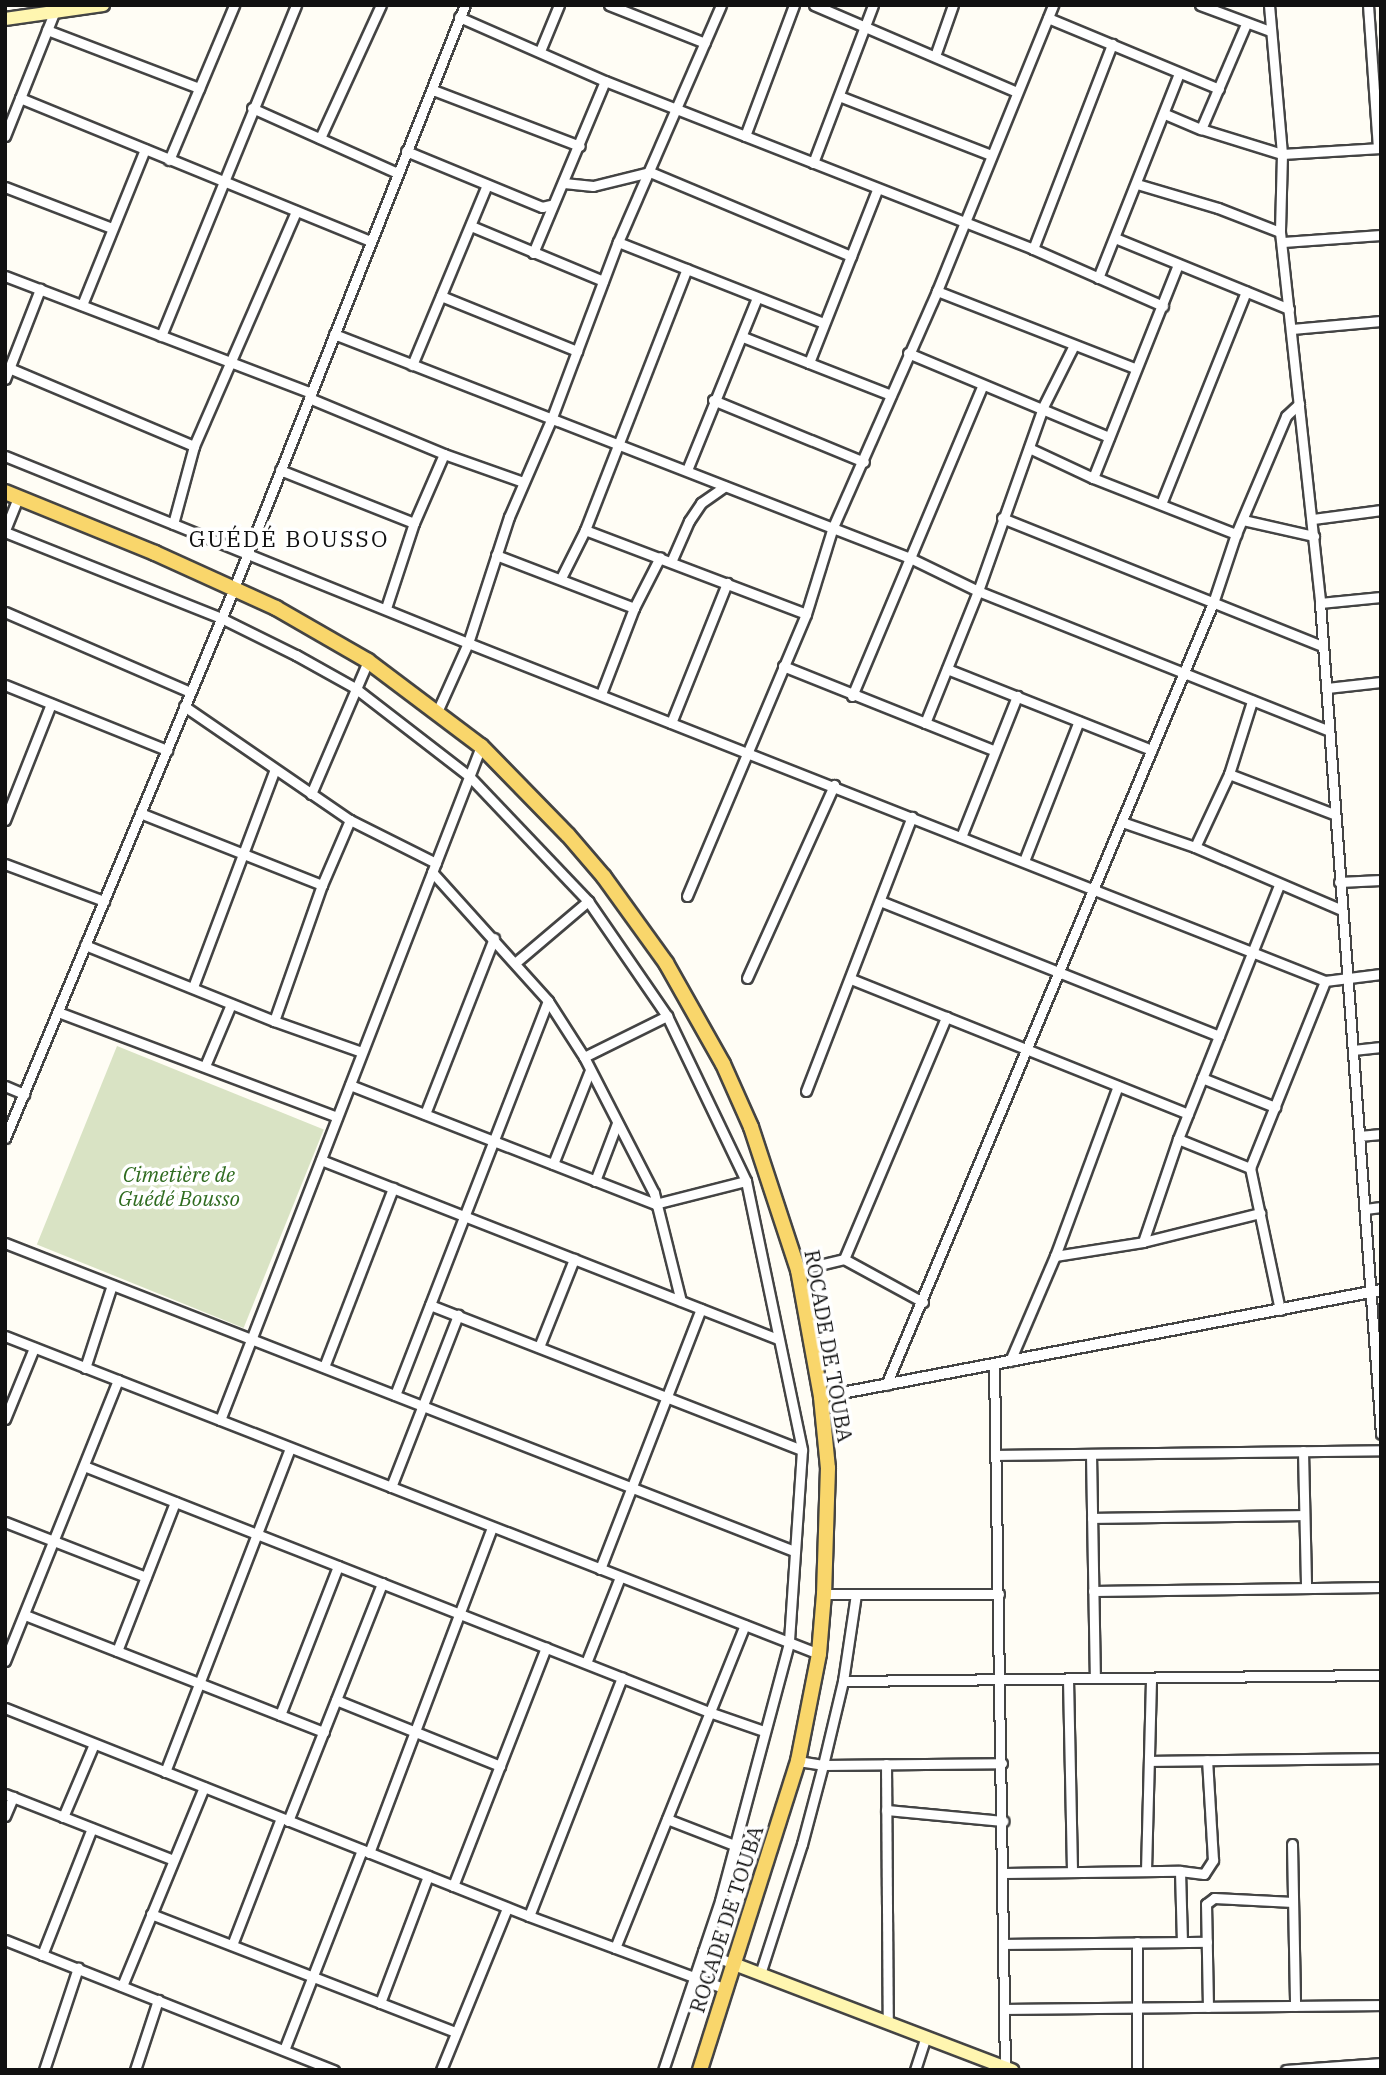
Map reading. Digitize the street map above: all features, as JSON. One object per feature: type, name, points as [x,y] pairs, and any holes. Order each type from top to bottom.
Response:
[{"type":"main road","points":[[5,19],[55,8],[103,5]]},
{"type":"main road","name":"ROCADE DE TOUBA","points":[[12,495],[233,588],[368,661],[481,746],[568,835],[604,877],[666,963],[723,1064],[751,1127],[797,1270],[821,1397],[828,1468],[824,1594],[819,1654],[799,1761],[700,2070]]},
{"type":"main road","points":[[734,1964],[1007,2069]]},
{"type":"street","points":[[169,160],[234,5]]},
{"type":"street","points":[[161,335],[296,5]]},
{"type":"street","points":[[320,138],[381,5]]},
{"type":"street","points":[[5,1138],[248,552],[465,5]]},
{"type":"street","points":[[540,51],[559,5]]},
{"type":"street","points":[[610,5],[705,43]]},
{"type":"street","points":[[437,712],[468,643],[523,482],[551,420],[618,242],[721,5]]},
{"type":"street","points":[[745,136],[794,5]]},
{"type":"street","points":[[814,5],[1017,92]]},
{"type":"street","points":[[813,163],[873,5]]},
{"type":"street","points":[[935,56],[953,5]]},
{"type":"street","points":[[687,896],[806,614],[833,527],[864,462],[937,290],[1053,5]]},
{"type":"street","points":[[1200,5],[1246,24],[1270,30]]},
{"type":"street","points":[[1269,5],[1282,154],[1281,237],[1313,519],[1327,688],[1340,909],[1348,977],[1365,1209],[1376,1291],[1381,1434]]},
{"type":"street","points":[[1165,114],[1202,129],[1282,154],[1379,148],[1378,100],[1368,5]]},
{"type":"street","points":[[5,136],[55,8]]},
{"type":"street","points":[[459,17],[675,109],[962,224],[1032,249],[1163,306]]},
{"type":"street","points":[[1048,19],[1219,89]]},
{"type":"street","points":[[1202,129],[1246,24]]},
{"type":"street","points":[[47,30],[199,88]]},
{"type":"street","points":[[1032,249],[1112,44]]},
{"type":"street","points":[[1098,278],[1165,114],[1178,73]]},
{"type":"street","points":[[533,253],[551,205],[580,146],[605,80]]},
{"type":"street","points":[[433,90],[580,146]]},
{"type":"street","points":[[839,96],[991,155]]},
{"type":"street","points":[[20,98],[370,241]]},
{"type":"street","points":[[252,108],[397,173]]},
{"type":"street","points":[[82,306],[145,149]]},
{"type":"street","points":[[406,151],[542,207],[551,205]]},
{"type":"street","points":[[564,183],[593,186],[650,172],[850,256]]},
{"type":"street","points":[[1137,184],[1218,208],[1281,237],[1381,235]]},
{"type":"street","points":[[412,365],[488,186]]},
{"type":"street","points":[[5,187],[112,228]]},
{"type":"street","points":[[809,362],[877,190]]},
{"type":"street","points":[[173,524],[194,446],[296,211]]},
{"type":"street","points":[[471,226],[603,281]]},
{"type":"street","points":[[1115,238],[1289,309]]},
{"type":"street","points":[[618,242],[757,299],[824,323]]},
{"type":"street","points":[[1093,478],[1178,264]]},
{"type":"street","points":[[561,578],[585,530],[687,269]]},
{"type":"street","points":[[5,276],[229,362],[444,454],[523,482]]},
{"type":"street","points":[[5,379],[40,289]]},
{"type":"street","points":[[937,290],[1073,346],[1135,368]]},
{"type":"street","points":[[1161,504],[1245,291]]},
{"type":"street","points":[[441,296],[577,351]]},
{"type":"street","points":[[687,470],[713,400],[743,337],[757,299]]},
{"type":"street","points":[[1292,329],[1381,321]]},
{"type":"street","points":[[334,334],[833,527],[910,558],[978,591],[1328,730]]},
{"type":"street","points":[[743,337],[891,395]]},
{"type":"street","points":[[925,723],[978,591],[1043,407],[1073,346]]},
{"type":"street","points":[[908,353],[982,386],[1043,407],[1109,437]]},
{"type":"street","points":[[9,368],[194,446]]},
{"type":"street","points":[[852,696],[982,386]]},
{"type":"street","points":[[713,400],[864,462]]},
{"type":"street","points":[[886,1385],[923,1303],[1213,603],[1236,534],[1286,416],[1299,404]]},
{"type":"street","points":[[1029,448],[1093,478],[1236,534]]},
{"type":"street","points":[[386,608],[414,523],[444,454]]},
{"type":"street","points":[[5,456],[468,643],[834,785],[1325,981],[1381,974]]},
{"type":"street","points":[[280,470],[414,523]]},
{"type":"street","points":[[671,562],[689,521],[701,503],[725,486]]},
{"type":"street","points":[[12,495],[5,531],[221,618],[355,688],[469,776],[588,901],[667,1016],[746,1181],[802,1450],[789,1643],[703,1951],[663,2070]]},
{"type":"street","points":[[1313,519],[1381,510]]},
{"type":"street","points":[[1002,518],[1322,646]]},
{"type":"street","points":[[1243,520],[1314,536]]},
{"type":"street","points":[[585,530],[806,614]]},
{"type":"street","points":[[496,555],[634,608]]},
{"type":"street","points":[[601,694],[634,608],[660,557]]},
{"type":"street","points":[[671,723],[727,583]]},
{"type":"street","points":[[1320,603],[1381,597]]},
{"type":"street","points":[[5,612],[190,692]]},
{"type":"street","points":[[311,794],[368,661]]},
{"type":"street","points":[[783,666],[852,696],[995,751]]},
{"type":"street","points":[[947,668],[1152,750]]},
{"type":"street","points":[[1327,688],[1381,682]]},
{"type":"street","points":[[5,685],[167,750]]},
{"type":"street","points":[[961,837],[1017,696]]},
{"type":"street","points":[[1195,847],[1229,774],[1252,701]]},
{"type":"street","points":[[5,820],[51,704]]},
{"type":"street","points":[[184,706],[274,771],[350,820],[434,867],[548,1001],[584,1057],[654,1193],[681,1301]]},
{"type":"street","points":[[1024,861],[1079,721]]},
{"type":"street","points":[[220,1420],[481,746]]},
{"type":"street","points":[[193,987],[241,853],[274,771]]},
{"type":"street","points":[[1229,774],[1335,814]]},
{"type":"street","points":[[747,978],[834,785]]},
{"type":"street","points":[[140,813],[322,885]]},
{"type":"street","points":[[806,1091],[912,817]]},
{"type":"street","points":[[274,1021],[322,885],[350,820]]},
{"type":"street","points":[[1122,822],[1195,847],[1340,909]]},
{"type":"street","points":[[5,864],[104,901]]},
{"type":"street","points":[[1339,882],[1381,880]]},
{"type":"street","points":[[1143,1242],[1178,1139],[1279,885]]},
{"type":"street","points":[[515,963],[588,901]]},
{"type":"street","points":[[880,901],[1219,1036]]},
{"type":"street","points":[[425,1115],[494,938]]},
{"type":"street","points":[[85,945],[274,1021],[362,1052]]},
{"type":"street","points":[[850,979],[1188,1114]]},
{"type":"street","points":[[1280,1310],[1250,1168],[1325,981]]},
{"type":"street","points":[[395,1395],[548,1001]]},
{"type":"street","points":[[205,1066],[231,1004]]},
{"type":"street","points":[[58,1012],[337,1117]]},
{"type":"street","points":[[584,1057],[667,1016]]},
{"type":"street","points":[[844,1259],[946,1017]]},
{"type":"street","points":[[1353,1050],[1381,1047]]},
{"type":"street","points":[[553,1164],[590,1070]]},
{"type":"street","points":[[1202,1078],[1275,1107]]},
{"type":"street","points":[[350,1085],[655,1205],[746,1181]]},
{"type":"street","points":[[5,1086],[24,1094]]},
{"type":"street","points":[[1010,1361],[1055,1256],[1118,1086]]},
{"type":"street","points":[[595,1181],[617,1123]]},
{"type":"street","points":[[1359,1136],[1381,1134]]},
{"type":"street","points":[[1178,1139],[1250,1168]]},
{"type":"street","points":[[321,1160],[778,1339]]},
{"type":"street","points":[[324,1367],[393,1188]]},
{"type":"street","points":[[1365,1209],[1381,1207]]},
{"type":"street","points":[[1055,1256],[1143,1242],[1260,1213]]},
{"type":"street","points":[[5,1243],[794,1551]]},
{"type":"street","points":[[539,1347],[573,1259]]},
{"type":"street","points":[[797,1270],[844,1259],[923,1303]]},
{"type":"street","points":[[85,1368],[112,1285]]},
{"type":"street","points":[[821,1397],[1376,1291]]},
{"type":"street","points":[[430,1305],[802,1450]]},
{"type":"street","points":[[600,1569],[701,1309]]},
{"type":"street","points":[[391,1487],[458,1315]]},
{"type":"street","points":[[5,1336],[819,1654]]},
{"type":"street","points":[[5,1419],[34,1348]]},
{"type":"street","points":[[994,1364],[1007,2069]]},
{"type":"street","points":[[5,1661],[118,1380]]},
{"type":"street","points":[[165,1772],[290,1448]]},
{"type":"street","points":[[996,1455],[1381,1450]]},
{"type":"street","points":[[1303,1451],[1306,1588]]},
{"type":"street","points":[[1091,1454],[1095,1678]]},
{"type":"street","points":[[84,1466],[709,1712],[764,1731]]},
{"type":"street","points":[[117,1651],[175,1502]]},
{"type":"street","points":[[1092,1518],[1304,1515]]},
{"type":"street","points":[[5,1522],[146,1577]]},
{"type":"street","points":[[284,2050],[366,1852],[492,1527]]},
{"type":"street","points":[[280,1715],[338,1566]]},
{"type":"street","points":[[586,1663],[620,1577]]},
{"type":"street","points":[[232,1945],[284,1819],[324,1732],[382,1583]]},
{"type":"street","points":[[1093,1591],[1381,1587]]},
{"type":"street","points":[[824,1594],[999,1594]]},
{"type":"street","points":[[760,1974],[802,1844],[823,1765],[842,1681],[856,1594]]},
{"type":"street","points":[[25,1615],[324,1732]]},
{"type":"street","points":[[615,1948],[745,1625]]},
{"type":"street","points":[[453,1886],[546,1647]]},
{"type":"street","points":[[842,1681],[1381,1675]]},
{"type":"street","points":[[529,1916],[622,1677]]},
{"type":"street","points":[[1146,1871],[1152,1678]]},
{"type":"street","points":[[1068,1679],[1072,1872]]},
{"type":"street","points":[[336,1700],[500,1766]]},
{"type":"street","points":[[5,1709],[507,1908],[726,1989]]},
{"type":"street","points":[[63,1817],[94,1744]]},
{"type":"street","points":[[1149,1761],[1381,1758]]},
{"type":"street","points":[[1004,1873],[1181,1871],[1204,1874],[1213,1860],[1207,1760]]},
{"type":"street","points":[[799,1761],[823,1765],[1002,1763]]},
{"type":"street","points":[[886,1764],[888,2023]]},
{"type":"street","points":[[122,1986],[204,1787]]},
{"type":"street","points":[[5,1816],[9,1795],[173,1860]]},
{"type":"street","points":[[887,1810],[1003,1821]]},
{"type":"street","points":[[667,1819],[734,1845]]},
{"type":"street","points":[[43,1955],[92,1828]]},
{"type":"street","points":[[1292,1844],[1295,2006]]},
{"type":"street","points":[[1181,1871],[1182,1942]]},
{"type":"street","points":[[380,2003],[428,1877]]},
{"type":"street","points":[[1208,2007],[1204,1911],[1206,1903],[1214,1898],[1293,1902]]},
{"type":"street","points":[[441,2070],[507,1908]]},
{"type":"street","points":[[151,1914],[455,2032]]},
{"type":"street","points":[[5,1940],[334,2070]]},
{"type":"street","points":[[1137,1942],[1138,2070]]},
{"type":"street","points":[[1005,1944],[1207,1942]]},
{"type":"street","points":[[703,1951],[734,1964]]},
{"type":"street","points":[[44,2070],[78,1968]]},
{"type":"street","points":[[135,2070],[158,2000]]},
{"type":"street","points":[[1006,2009],[1381,2005]]},
{"type":"street","points":[[915,2070],[926,2037]]},
{"type":"street","points":[[1286,2070],[1381,2063]]},
{"type":"green space","name":"Cimetière de Guédé Bousso","points":[[117,1046],[324,1130],[244,1328],[37,1244]]},
{"type":"district","name":"GUÉDÉ BOUSSO","points":[[289,538]]}]
